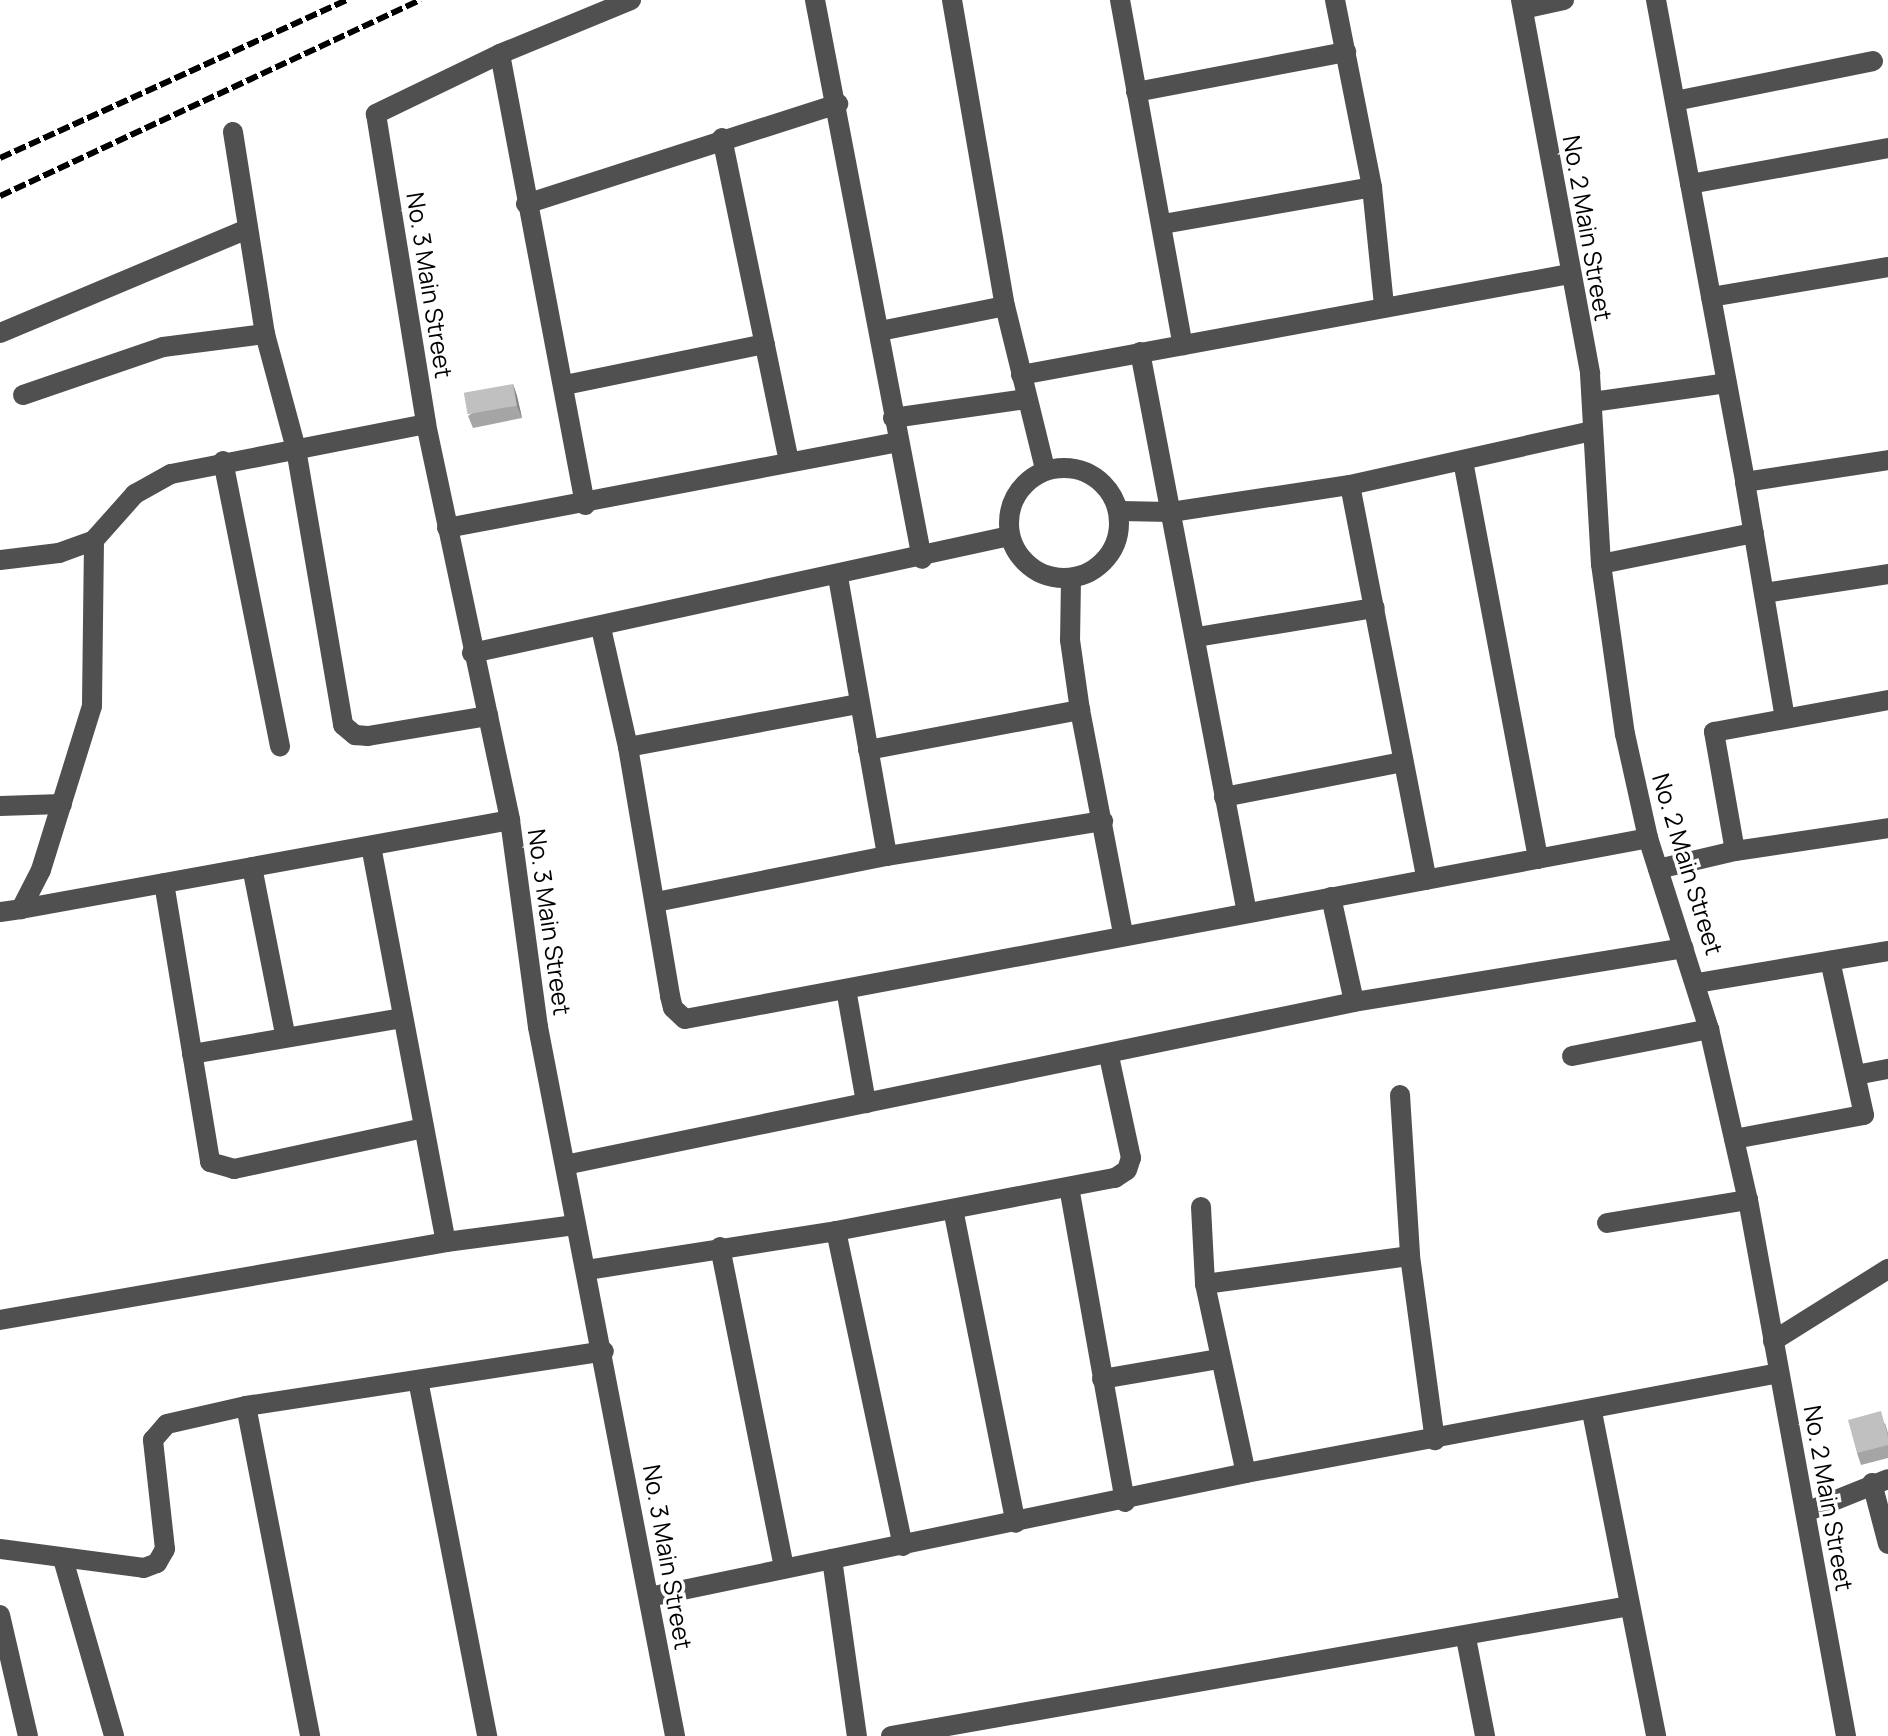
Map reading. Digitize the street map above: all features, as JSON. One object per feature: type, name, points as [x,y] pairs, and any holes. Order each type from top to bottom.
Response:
[{"type":"street","points":[[585,505],[565,385],[526,204],[500,54],[631,0]]},
{"type":"street","points":[[815,0],[838,104],[893,418],[922,559]]},
{"type":"street","points":[[952,0],[1005,306],[1045,469]]},
{"type":"street","points":[[1120,0],[1183,345]]},
{"type":"street","points":[[1335,0],[1372,187],[1384,305]]},
{"type":"street","points":[[1522,4],[1564,0]]},
{"type":"street","points":[[1656,0],[1785,718]]},
{"type":"street","name":"No. 2 Main Street","points":[[1522,4],[1592,402],[1601,564],[1625,734],[1648,838],[1697,983],[1748,1200],[1846,1736]]},
{"type":"street","points":[[1136,92],[1346,52]]},
{"type":"street","name":"No. 3 Main Street","points":[[500,54],[376,114],[426,424],[472,653],[510,820],[538,1027],[575,1225],[604,1351],[675,1736]]},
{"type":"street","points":[[1675,101],[1873,61]]},
{"type":"street","points":[[526,204],[722,138],[838,104]]},
{"type":"street","points":[[233,132],[265,334],[296,449],[343,725],[355,735],[368,736],[488,716]]},
{"type":"street","points":[[722,138],[789,461]]},
{"type":"street","points":[[1690,184],[1888,148]]},
{"type":"street","points":[[1163,224],[1372,187]]},
{"type":"street","points":[[0,333],[248,229]]},
{"type":"street","points":[[1711,297],[1887,272]]},
{"type":"street","points":[[1021,375],[1384,305],[1569,274]]},
{"type":"street","points":[[880,331],[1005,306]]},
{"type":"street","points":[[23,395],[163,347],[265,334]]},
{"type":"street","points":[[565,385],[765,344]]},
{"type":"street","points":[[1140,352],[1197,637],[1247,913]]},
{"type":"street","points":[[1592,402],[1727,383]]},
{"type":"street","points":[[893,418],[1027,399]]},
{"type":"street","points":[[0,560],[59,553],[94,540],[135,494],[155,481],[223,461],[426,424]]},
{"type":"street","points":[[1120,511],[1171,512],[1350,485],[1592,431]]},
{"type":"street","points":[[447,528],[585,505],[789,461],[899,442]]},
{"type":"street","points":[[1745,482],[1888,460]]},
{"type":"street","points":[[223,461],[280,746]]},
{"type":"street","points":[[1463,461],[1538,859]]},
{"type":"street","points":[[1077,467],[1105,483],[1120,511],[1118,542],[1100,567],[1071,579],[1039,573],[1015,551],[1009,536],[1008,519],[1019,488],[1045,469],[1077,467]]},
{"type":"street","points":[[1350,485],[1427,880]]},
{"type":"street","points":[[1601,564],[1754,533]]},
{"type":"street","points":[[472,653],[922,559],[1009,536]]},
{"type":"street","points":[[21,909],[41,870],[92,706],[94,540]]},
{"type":"street","points":[[1764,593],[1888,574]]},
{"type":"street","points":[[838,577],[887,856]]},
{"type":"street","points":[[1071,579],[1070,640],[1080,710],[1123,933]]},
{"type":"street","points":[[1197,637],[1375,608]]},
{"type":"street","points":[[601,628],[628,747],[670,996],[685,1019],[1123,933],[1648,838]]},
{"type":"street","points":[[1735,851],[1714,732],[1888,700]]},
{"type":"street","points":[[628,747],[858,704]]},
{"type":"street","points":[[868,750],[1080,710]]},
{"type":"street","points":[[1224,797],[1402,762]]},
{"type":"street","points":[[0,806],[62,804]]},
{"type":"street","points":[[0,912],[510,820]]},
{"type":"street","points":[[656,902],[887,856],[1103,821]]},
{"type":"street","points":[[1658,869],[1735,851],[1888,828]]},
{"type":"street","points":[[371,846],[446,1242]]},
{"type":"street","points":[[252,867],[285,1034]]},
{"type":"street","points":[[164,883],[210,1162],[224,1169],[424,1128]]},
{"type":"street","points":[[1331,897],[1354,1002]]},
{"type":"street","points":[[565,1165],[1109,1056],[1354,1002],[1684,948]]},
{"type":"street","points":[[1697,983],[1888,951]]},
{"type":"street","points":[[1734,1139],[1864,1115],[1830,961]]},
{"type":"street","points":[[846,989],[866,1103]]},
{"type":"street","points":[[192,1054],[285,1034],[403,1018]]},
{"type":"street","points":[[1572,1056],[1709,1029]]},
{"type":"street","points":[[587,1270],[836,1231],[1115,1178],[1127,1170],[1131,1158],[1109,1056]]},
{"type":"street","points":[[1856,1075],[1888,1069]]},
{"type":"street","points":[[1400,1095],[1410,1256],[1435,1440]]},
{"type":"street","points":[[1069,1187],[1125,1502]]},
{"type":"street","points":[[1607,1223],[1748,1200]]},
{"type":"street","points":[[1201,1207],[1205,1284],[1246,1473]]},
{"type":"street","points":[[953,1209],[1016,1523]]},
{"type":"street","points":[[0,1320],[446,1242],[575,1225]]},
{"type":"street","points":[[836,1231],[903,1546]]},
{"type":"street","points":[[720,1247],[784,1566]]},
{"type":"street","points":[[1205,1284],[1410,1256]]},
{"type":"street","points":[[1773,1341],[1888,1269]]},
{"type":"street","points":[[0,1549],[144,1568],[157,1563],[165,1549],[152,1455],[158,1429],[246,1406],[604,1351]]},
{"type":"street","points":[[1102,1379],[1219,1359]]},
{"type":"street","points":[[649,1597],[784,1566],[1125,1502],[1246,1473],[1592,1412],[1779,1373]]},
{"type":"street","points":[[418,1380],[487,1736]]},
{"type":"street","points":[[246,1406],[310,1736]]},
{"type":"street","points":[[1592,1412],[1656,1736]]},
{"type":"street","points":[[1806,1512],[1880,1481],[1888,1544]]},
{"type":"street","points":[[63,1559],[114,1736]]},
{"type":"street","points":[[832,1559],[857,1736]]},
{"type":"street","points":[[891,1736],[1466,1638],[1629,1606]]},
{"type":"street","points":[[0,1615],[28,1736]]},
{"type":"street","points":[[1466,1638],[1485,1736]]},
{"type":"building","points":[[513,384],[517,406],[468,414],[464,393]]},
{"type":"building","points":[[1881,1411],[1888,1445],[1857,1453],[1848,1420]]},
{"type":"railway","points":[[0,158],[347,0]]},
{"type":"railway","points":[[0,196],[421,0]]}]
